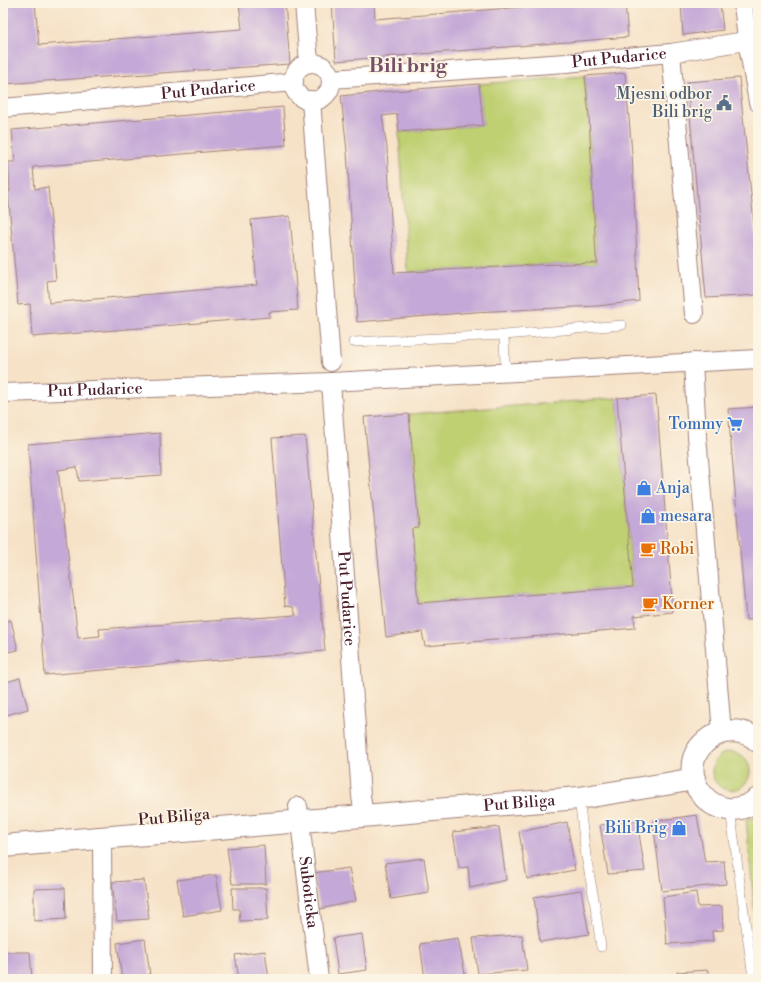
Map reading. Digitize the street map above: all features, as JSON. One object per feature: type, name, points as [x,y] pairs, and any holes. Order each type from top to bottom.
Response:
[{"type":"street","points":[[304,3],[308,63]]},
{"type":"street","points":[[743,3],[752,39],[758,102]]},
{"type":"street","points":[[671,53],[752,39]]},
{"type":"street","name":"Put Pudarice","points":[[331,79],[558,63],[671,53],[694,314]]},
{"type":"street","points":[[308,63],[318,64],[325,68],[331,79],[331,85],[325,95],[320,99],[311,100],[306,99],[299,94],[295,88],[294,82],[294,77],[298,70],[308,63]]},
{"type":"street","name":"Put Pudarice","points":[[3,108],[294,82]]},
{"type":"street","points":[[311,100],[331,362]]},
{"type":"street","name":"Put Pudarice","points":[[3,393],[331,382],[758,359]]},
{"type":"street","points":[[693,362],[697,436],[722,732]]},
{"type":"street","name":"Put Pudarice","points":[[331,382],[361,796],[354,817]]},
{"type":"street","points":[[758,741],[744,733],[733,731],[722,732],[711,737],[702,745],[696,755],[693,767],[694,779],[698,791],[706,800],[717,807],[741,809],[758,800]]},
{"type":"street","name":"Put Biliga","points":[[3,831],[299,814],[354,817],[579,798],[694,779]]},
{"type":"street","name":"Put Biliga","points":[[3,846],[102,838],[299,814]]},
{"type":"street","name":"Suboticka","points":[[299,814],[319,979]]},
{"type":"street","points":[[102,838],[103,979]]},
{"type":"lane","points":[[353,342],[504,335],[622,325]]},
{"type":"lane","points":[[504,335],[507,372]]},
{"type":"lane","points":[[579,798],[586,856],[601,947]]},
{"type":"lane","points":[[730,809],[753,978]]},
{"type":"green space","points":[[585,76],[591,155],[596,258],[598,263],[408,272],[399,132],[483,125],[479,84]]},
{"type":"green space","points":[[617,398],[633,587],[418,603],[412,529],[419,528],[409,414]]},
{"type":"green space","points":[[731,752],[744,758],[750,771],[744,784],[731,790],[718,784],[712,771],[718,758]]},
{"type":"green space","points":[[758,817],[758,949],[746,819]]},
{"type":"building","points":[[3,3],[35,3],[39,45],[242,29],[239,3],[285,3],[290,64],[3,84]]},
{"type":"building","points":[[332,3],[374,3],[375,19],[571,3],[625,3],[628,37],[336,61]]},
{"type":"building","points":[[681,3],[720,3],[723,30],[683,35]]},
{"type":"building","points":[[625,73],[632,153],[639,301],[597,306],[474,312],[357,322],[347,151],[341,96],[479,84],[483,125],[399,132],[397,114],[382,116],[387,148],[394,273],[532,265],[598,263],[596,258],[589,116],[585,76]]},
{"type":"building","points":[[739,78],[758,262],[758,295],[706,298],[687,82]]},
{"type":"building","points":[[283,107],[286,145],[33,167],[35,189],[48,187],[56,280],[47,281],[49,303],[257,285],[251,220],[290,216],[298,310],[269,312],[270,317],[32,337],[30,304],[18,305],[8,191],[10,191],[8,162],[15,162],[12,130]]},
{"type":"building","points":[[656,395],[673,612],[634,616],[635,628],[425,646],[422,632],[386,637],[364,417],[409,414],[419,528],[412,529],[418,603],[633,587],[617,398]]},
{"type":"building","points":[[758,407],[758,619],[746,620],[728,409]]},
{"type":"building","points":[[160,433],[161,475],[79,481],[77,467],[58,470],[78,638],[100,636],[99,629],[296,615],[293,607],[285,606],[272,438],[305,436],[325,651],[45,675],[28,444]]},
{"type":"building","points":[[11,620],[18,650],[3,653],[3,622]]},
{"type":"building","points":[[20,678],[28,709],[3,716],[3,683]]},
{"type":"building","points":[[697,815],[705,862],[724,861],[726,884],[662,891],[653,821]]},
{"type":"building","points":[[637,821],[645,871],[608,874],[600,825]]},
{"type":"building","points":[[567,822],[575,870],[527,879],[519,832]]},
{"type":"building","points":[[499,827],[506,880],[470,888],[468,867],[459,868],[453,832]]},
{"type":"building","points":[[264,845],[266,884],[232,884],[227,848]]},
{"type":"building","points":[[424,858],[429,893],[391,899],[385,863]]},
{"type":"building","points":[[349,868],[356,901],[320,909],[313,873]]},
{"type":"building","points":[[216,875],[222,910],[183,916],[177,880]]},
{"type":"building","points":[[144,880],[149,919],[117,921],[112,882]]},
{"type":"building","points":[[65,888],[66,919],[34,921],[34,889]]},
{"type":"building","points":[[232,888],[266,888],[268,920],[240,921],[239,909],[233,909]]},
{"type":"building","points":[[581,890],[589,934],[540,942],[534,897]]},
{"type":"building","points":[[696,892],[698,907],[722,906],[723,930],[712,931],[713,941],[667,944],[663,897]]},
{"type":"building","points":[[362,934],[367,970],[338,974],[333,938]]},
{"type":"building","points":[[522,935],[527,970],[478,974],[473,938]]},
{"type":"building","points":[[458,938],[465,974],[425,979],[420,944]]},
{"type":"building","points":[[145,939],[150,975],[122,979],[117,943]]},
{"type":"building","points":[[265,951],[269,979],[239,979],[235,955]]},
{"type":"building","points":[[3,952],[30,952],[32,979],[3,979]]},
{"type":"building","points":[[708,970],[709,979],[678,979],[677,972]]},
{"type":"place","name":"Mjesni odbor Bili brig","points":[[724,103]]},
{"type":"place","name":"Tommy","points":[[735,424]]},
{"type":"place","name":"Anja","points":[[644,488]]},
{"type":"place","name":"mesara","points":[[648,516]]},
{"type":"place","name":"Robi","points":[[648,549]]},
{"type":"place","name":"Korner","points":[[650,604]]},
{"type":"place","name":"Bili Brig","points":[[679,828]]},
{"type":"district","name":"Bili brig","points":[[408,66]]}]
